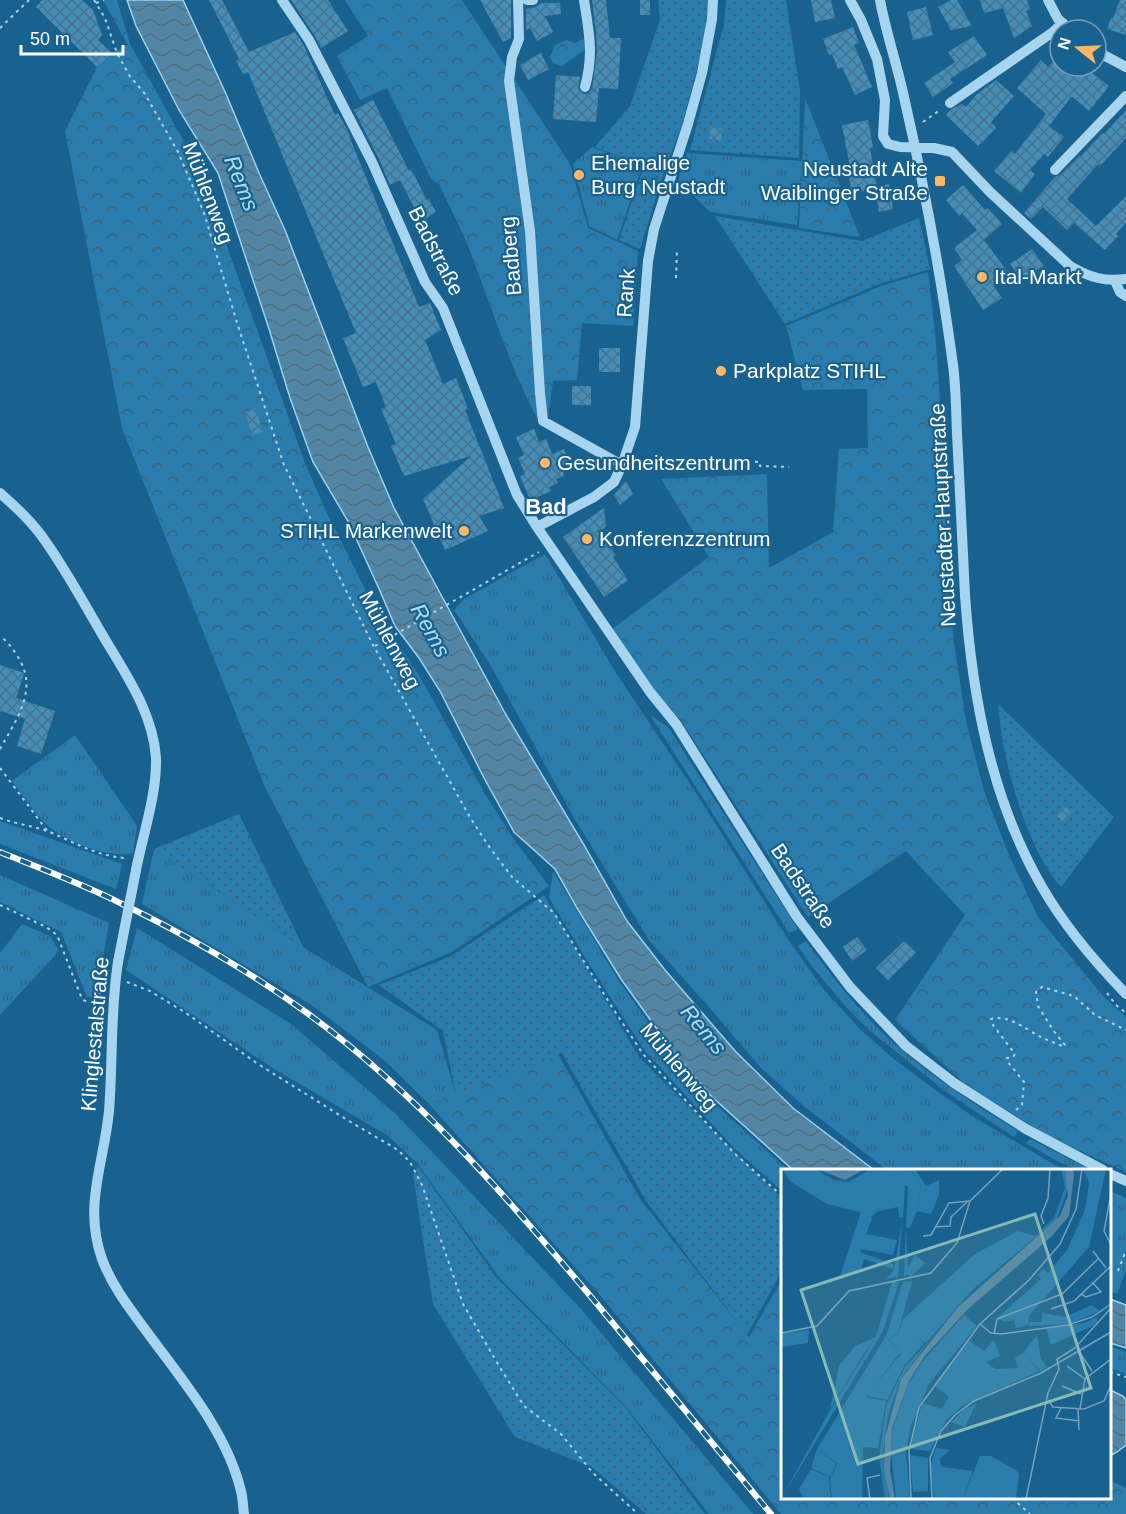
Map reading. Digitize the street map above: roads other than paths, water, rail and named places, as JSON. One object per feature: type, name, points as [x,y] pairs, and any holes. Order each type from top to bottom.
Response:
[{"type":"street","name":"Badstraße","points":[[282,0],[309,40],[372,162],[425,282],[443,308],[517,495],[549,546],[650,692],[676,724],[797,917],[850,987],[906,1046],[954,1083],[1006,1116],[1100,1169]]},
{"type":"street","name":"Badberg","points":[[518,0],[519,39],[512,57],[509,81],[530,231],[543,421],[622,465]]},
{"type":"street","points":[[527,0],[533,0]]},
{"type":"street","points":[[584,0],[591,40],[590,69],[585,87]]},
{"type":"street","name":"Rank","points":[[537,527],[594,497],[614,482],[635,428],[645,283],[652,239],[702,73],[712,19],[713,0]]},
{"type":"street","points":[[850,0],[877,59],[885,100],[883,136],[888,144],[900,147],[934,147],[952,152],[990,192],[1070,266],[1099,280],[1120,280],[1120,292],[1126,296]]},
{"type":"street","name":"Neustadter Hauptstraße","points":[[880,0],[915,147],[939,269],[954,369],[966,607],[980,716],[1009,816],[1042,888],[1095,962],[1126,994]]},
{"type":"street","points":[[1048,0],[1057,18]]},
{"type":"street","points":[[950,103],[1048,35]]},
{"type":"street","points":[[1108,57],[1126,67]]},
{"type":"street","points":[[1055,170],[1126,96]]},
{"type":"street","name":"Klinglestalstraße","points":[[0,493],[21,512],[47,545],[72,583],[138,697],[153,736],[156,758],[155,780],[115,979],[109,1113],[94,1204],[95,1234],[103,1260],[125,1302],[195,1398],[219,1436],[241,1492],[244,1514]]},
{"type":"street","points":[[1111,1174],[1126,1181]]},
{"type":"water","name":"Rems","points":[[127,0],[183,0],[285,230],[368,447],[394,508],[505,713],[627,921],[665,970],[736,1052],[793,1108],[873,1169],[792,1169],[711,1096],[672,1050],[621,979],[555,869],[514,832],[440,691],[395,626],[349,523],[313,462],[290,398],[218,173],[179,110],[136,26]]},
{"type":"water","points":[[1111,1299],[1126,1305],[1126,1348],[1111,1343]]},
{"type":"water","points":[[1111,1390],[1126,1400],[1126,1445],[1111,1455]]},
{"type":"railway","points":[[0,852],[110,898],[211,951],[307,1013],[386,1077],[423,1111],[526,1221],[771,1514]]},
{"type":"place","name":"Ehemalige Burg Neustadt","points":[[579,175]]},
{"type":"place","name":"Neustadt Alte Waiblinger Straße","points":[[940,181]]},
{"type":"place","name":"Ital-Markt","points":[[982,277]]},
{"type":"place","name":"Parkplatz STIHL","points":[[721,371]]},
{"type":"place","name":"Gesundheitszentrum","points":[[545,463]]},
{"type":"place","name":"STIHL Markenwelt","points":[[464,531]]},
{"type":"place","name":"Konferenzzentrum","points":[[587,539]]},
{"type":"district","name":"Bad","points":[[546,506]]}]
